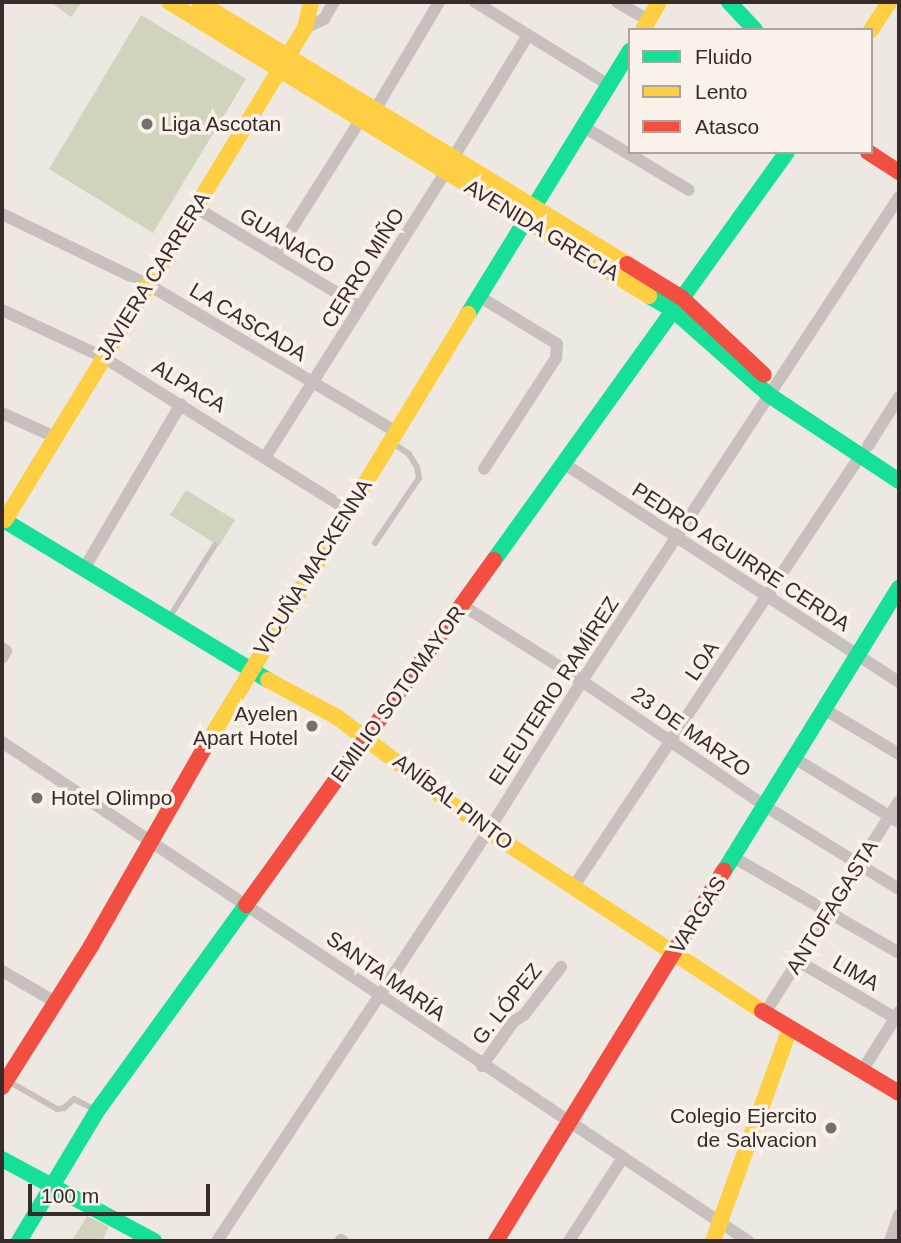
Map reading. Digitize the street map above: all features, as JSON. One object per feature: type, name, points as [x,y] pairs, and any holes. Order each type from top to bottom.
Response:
[{"type":"street","name":"AVENIDA GRECIA","points":[[169,2],[284,63],[677,304],[772,390],[864,451],[899,481]]},
{"type":"street","name":"AVENIDA GRECIA","points":[[199,2],[218,7],[284,63]]},
{"type":"street","name":"JAVIERA CARRERA","points":[[3,521],[305,28],[311,2]]},
{"type":"street","name":"JAVIERA CARRERA","points":[[305,28],[324,19],[334,2]]},
{"type":"street","points":[[275,255],[439,2]]},
{"type":"street","points":[[475,2],[610,85]]},
{"type":"street","points":[[617,2],[645,25],[659,2]]},
{"type":"street","points":[[729,2],[753,28]]},
{"type":"street","points":[[872,28],[889,2]]},
{"type":"street","name":"CERRO MIÑO","points":[[266,456],[314,384],[528,35]]},
{"type":"street","name":"VICUÑA MACKENNA","points":[[4,1084],[57,1003],[249,670],[627,61]]},
{"type":"street","points":[[584,127],[628,153]]},
{"type":"street","points":[[629,154],[689,190]]},
{"type":"street","name":"EMILIO SOTOMAYOR","points":[[19,1241],[97,1111],[786,154]]},
{"type":"street","points":[[871,154],[899,172]]},
{"type":"street","name":"ELEUTERIO RAMÍREZ","points":[[217,1241],[378,993],[488,831],[582,681],[899,197]]},
{"type":"street","name":"GUANACO","points":[[195,207],[360,307]]},
{"type":"street","name":"LA CASCADA","points":[[2,214],[149,285],[314,384],[394,437]]},
{"type":"street","points":[[480,297],[557,344],[556,358],[484,468]]},
{"type":"street","name":"ALPACA","points":[[2,310],[103,357],[266,456],[348,510]]},
{"type":"street","name":"LOA","points":[[574,886],[768,598],[899,397]]},
{"type":"street","points":[[85,567],[181,404]]},
{"type":"street","points":[[2,413],[55,437]]},
{"type":"street","name":"AVENIDA GRECIA","points":[[864,451],[899,466]]},
{"type":"street","name":"PEDRO AGUIRRE CERDA","points":[[563,463],[899,682]]},
{"type":"street","name":"ANÍBAL PINTO","points":[[3,521],[85,567],[249,670],[337,717],[367,737],[488,831],[765,1013],[899,1093]]},
{"type":"street","name":"VARGAS","points":[[496,1241],[857,656],[893,610],[899,588]]},
{"type":"street","name":"23 DE MARZO","points":[[462,605],[582,681],[765,806],[899,890]]},
{"type":"street","points":[[824,709],[899,754]]},
{"type":"street","name":"SANTA MARÍA","points":[[2,742],[150,843],[247,903],[482,1066],[748,1241]]},
{"type":"street","points":[[794,758],[894,819]]},
{"type":"street","name":"ANTOFAGASTA","points":[[765,1013],[859,865],[894,819],[899,801]]},
{"type":"street","points":[[733,857],[829,915],[899,953]]},
{"type":"street","name":"LIMA","points":[[798,961],[897,1015]]},
{"type":"street","name":"G. LÓPEZ","points":[[482,1066],[514,1021],[524,1015],[561,967]]},
{"type":"street","points":[[2,971],[57,1003]]},
{"type":"street","points":[[862,1071],[897,1015]]},
{"type":"street","points":[[713,1241],[790,1027]]},
{"type":"street","points":[[2,1159],[154,1241]]},
{"type":"street","points":[[569,1241],[622,1159]]},
{"type":"street","points":[[890,1241],[899,1215]]},
{"type":"lane","points":[[375,543],[419,478],[417,467],[394,437]]},
{"type":"lane","points":[[168,619],[215,545]]},
{"type":"lane","points":[[4,1084],[57,1109],[64,1108],[74,1099],[97,1111]]},
{"type":"green space","points":[[50,2],[82,2],[71,17]]},
{"type":"green space","name":"Liga Ascotan","points":[[141,15],[246,79],[153,233],[49,169]]},
{"type":"green space","points":[[186,490],[235,520],[219,546],[170,515]]},
{"type":"green space","points":[[87,1216],[109,1227],[102,1241],[72,1241]]},
{"type":"traffic: fast","points":[[729,2],[753,28]]},
{"type":"traffic: fast","points":[[468,314],[628,54]]},
{"type":"traffic: fast","points":[[494,560],[786,154]]},
{"type":"traffic: fast","points":[[649,296],[673,310],[769,395],[899,481]]},
{"type":"traffic: fast","points":[[2,519],[268,680]]},
{"type":"traffic: fast","points":[[724,871],[899,588]]},
{"type":"traffic: fast","points":[[19,1241],[97,1111],[246,905]]},
{"type":"traffic: fast","points":[[2,1159],[154,1241]]},
{"type":"traffic: slow","points":[[169,2],[649,296]]},
{"type":"traffic: slow","points":[[199,2],[627,264]]},
{"type":"traffic: slow","points":[[5,520],[305,28],[311,2]]},
{"type":"traffic: slow","points":[[644,28],[659,2]]},
{"type":"traffic: slow","points":[[872,28],[889,2]]},
{"type":"traffic: slow","points":[[208,742],[468,314]]},
{"type":"traffic: slow","points":[[268,680],[337,717],[488,831],[762,1011]]},
{"type":"traffic: slow","points":[[713,1241],[790,1028]]},
{"type":"traffic: jam","points":[[871,154],[899,172]]},
{"type":"traffic: jam","points":[[627,264],[682,298],[764,375]]},
{"type":"traffic: jam","points":[[246,905],[494,560]]},
{"type":"traffic: jam","points":[[2,1087],[91,946],[208,742]]},
{"type":"traffic: jam","points":[[496,1241],[724,871]]},
{"type":"traffic: jam","points":[[762,1011],[899,1093]]},
{"type":"place","name":"Liga Ascotan","points":[[147,124]]},
{"type":"place","name":"Ayelen Apart Hotel","points":[[312,726]]},
{"type":"place","name":"Hotel Olimpo","points":[[37,798]]},
{"type":"place","name":"Colegio Ejercito de Salvacion","points":[[831,1128]]}]
